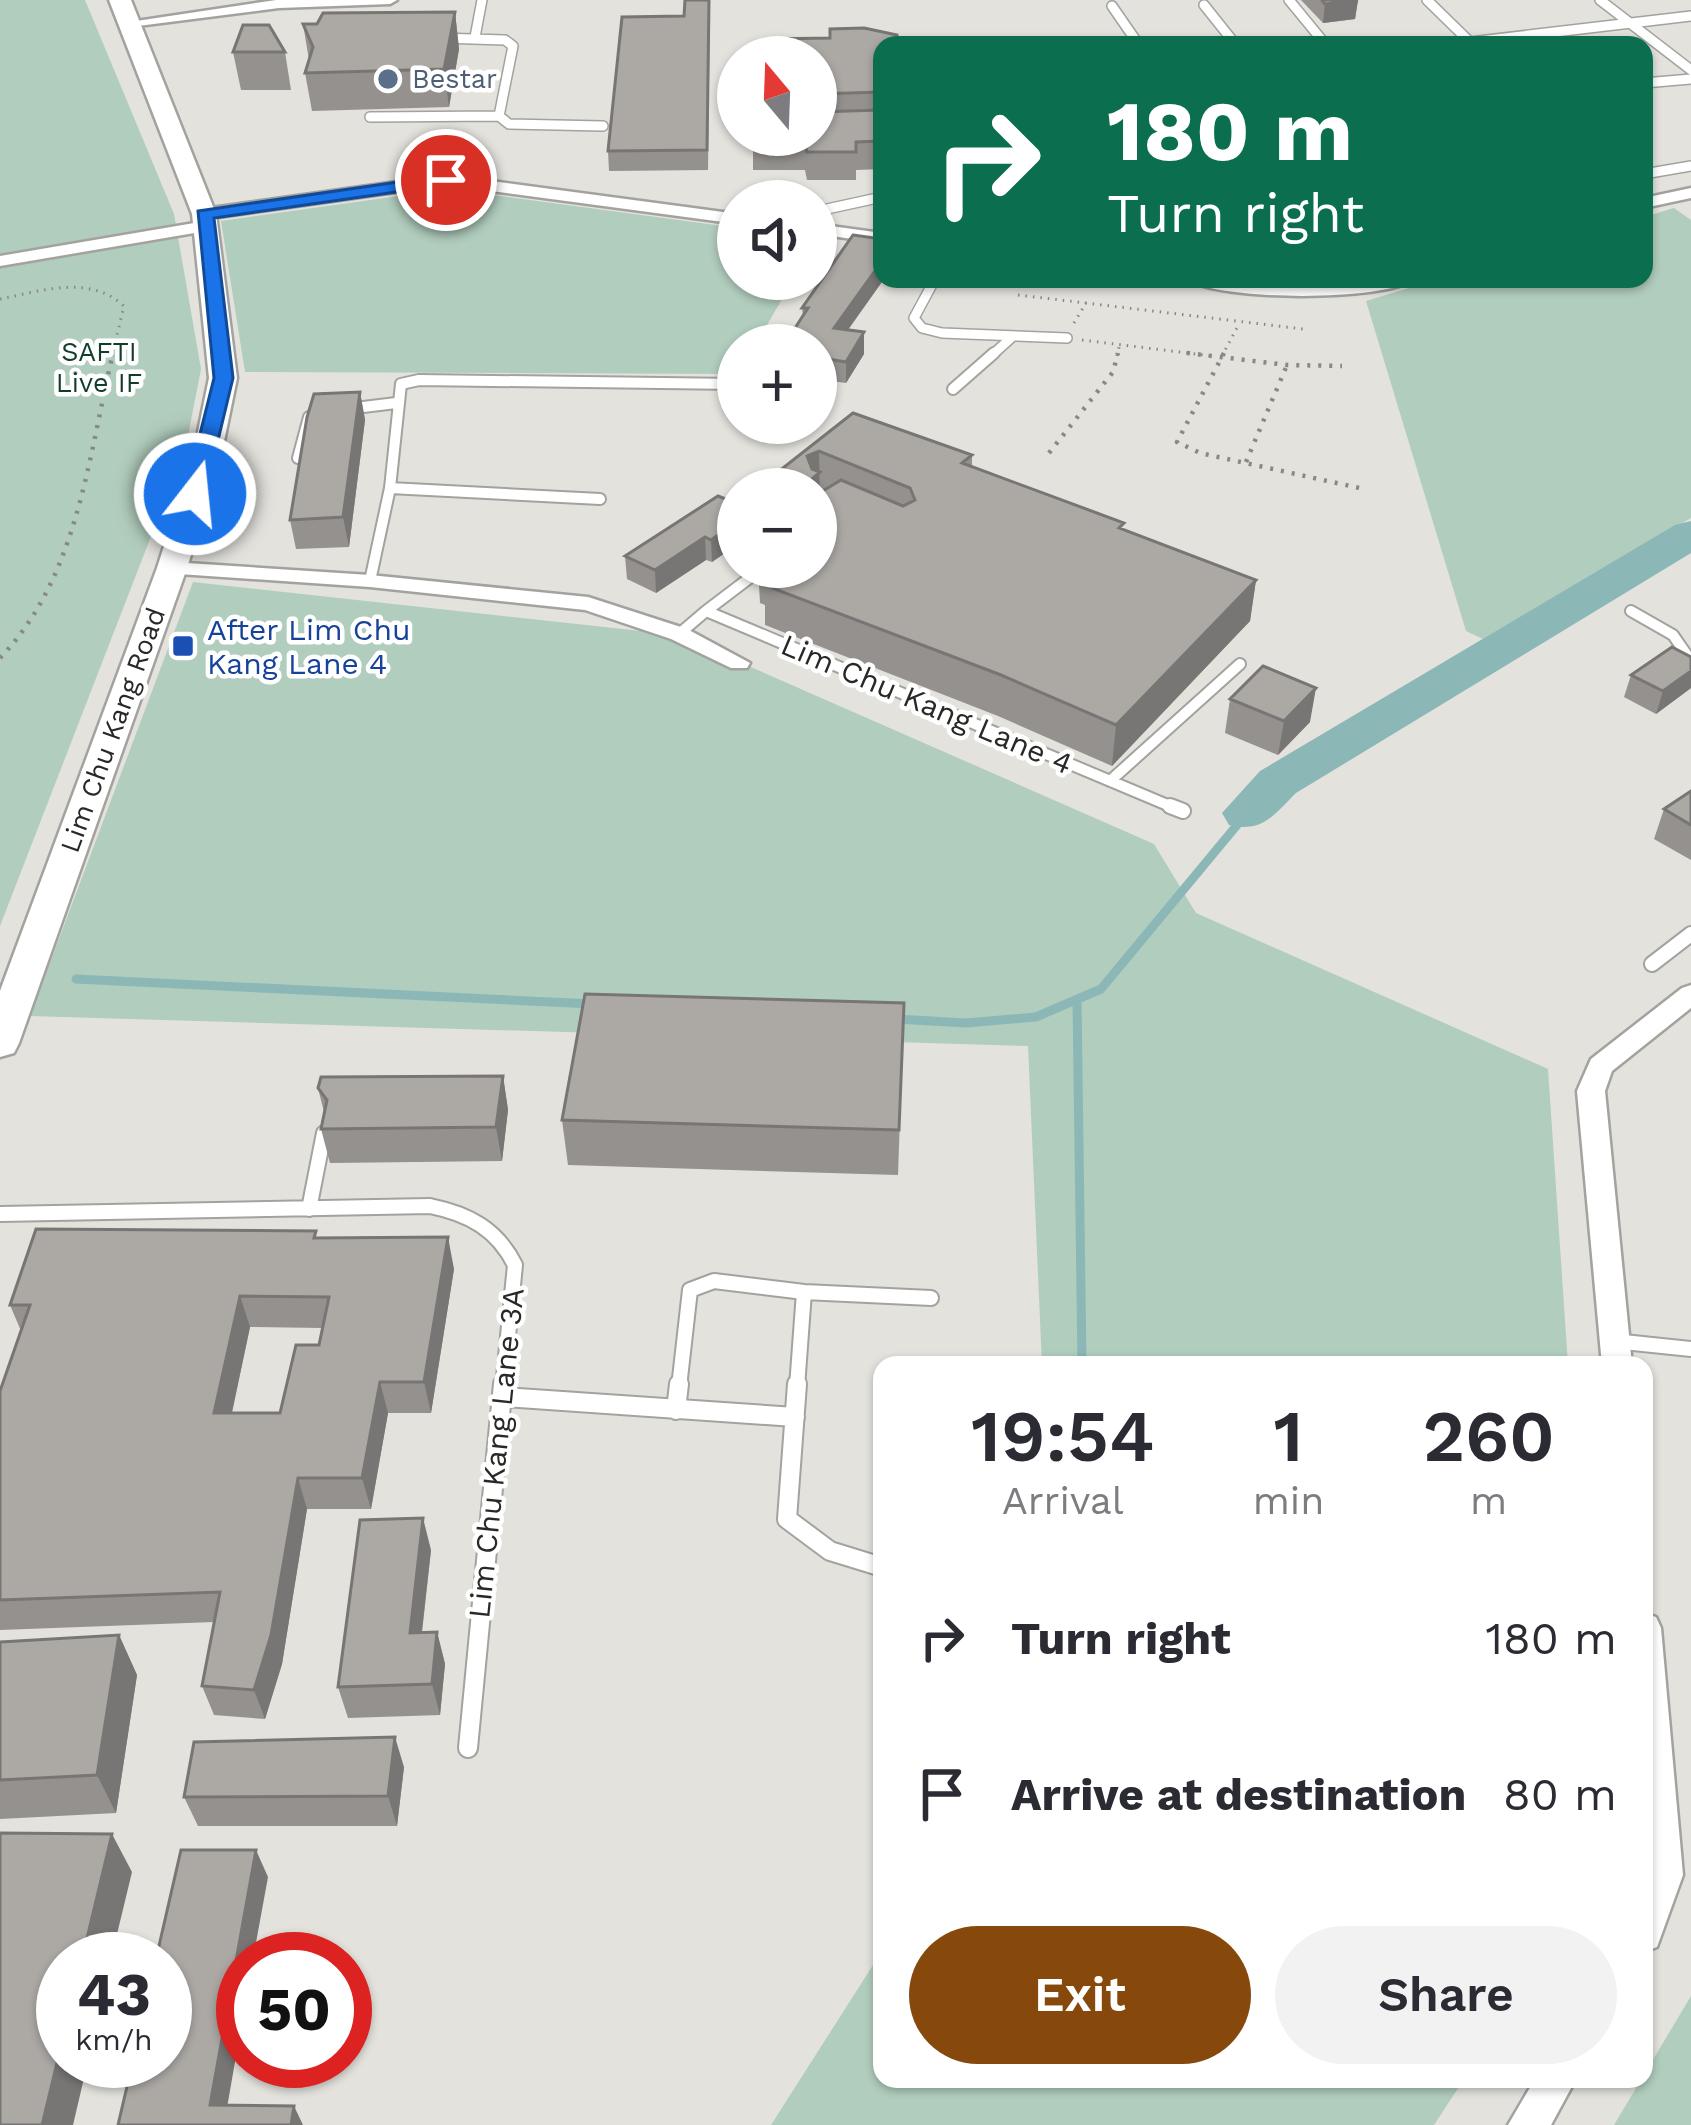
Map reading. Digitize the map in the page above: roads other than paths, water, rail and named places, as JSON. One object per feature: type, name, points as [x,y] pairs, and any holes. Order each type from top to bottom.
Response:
[{"type":"main road","name":"Lim Chu Kang Road","points":[[0,1043],[172,568],[207,456],[224,378],[205,220],[125,11]]},
{"type":"street","points":[[125,11],[390,0]]},
{"type":"street","points":[[0,261],[205,220],[446,180],[717,216]]},
{"type":"street","points":[[1653,201],[1691,193]]},
{"type":"street","points":[[837,232],[873,237]]},
{"type":"street","points":[[1260,288],[1306,288]]},
{"type":"street","name":"Lim Chu Kang Lane 4","points":[[172,568],[370,581],[589,604],[679,634],[739,663]]},
{"type":"street","points":[[1615,1353],[1591,1090],[1601,1066],[1691,994]]},
{"type":"street","points":[[1653,1734],[1665,1875],[1653,1909]]},
{"type":"street","points":[[1528,2125],[1551,2088]]},
{"type":"lane","points":[[476,38],[482,0]]},
{"type":"lane","points":[[1289,0],[1319,36]]},
{"type":"lane","points":[[1427,0],[1464,36]]},
{"type":"lane","points":[[1600,0],[1645,36]]},
{"type":"lane","points":[[1204,5],[1228,36]]},
{"type":"lane","points":[[1112,6],[1133,36]]},
{"type":"lane","points":[[1532,36],[1691,16]]},
{"type":"lane","points":[[432,38],[505,40],[513,46],[499,116]]},
{"type":"lane","points":[[1653,43],[1691,75]]},
{"type":"lane","points":[[1653,81],[1691,75]]},
{"type":"lane","points":[[370,117],[499,116],[508,124],[603,126]]},
{"type":"lane","points":[[1653,172],[1691,166]]},
{"type":"lane","points":[[837,207],[873,199]]},
{"type":"lane","points":[[930,288],[914,318],[922,328],[1012,338],[1067,338]]},
{"type":"lane","points":[[953,389],[1012,338]]},
{"type":"lane","points":[[370,581],[390,488],[401,384],[419,380],[717,384]]},
{"type":"lane","points":[[298,458],[312,414],[396,403]]},
{"type":"lane","points":[[390,488],[600,499]]},
{"type":"lane","points":[[679,634],[736,588]]},
{"type":"lane","name":"Lim Chu Kang Lane 4","points":[[706,611],[1183,811]]},
{"type":"lane","points":[[1631,611],[1673,635],[1690,657]]},
{"type":"lane","points":[[1110,781],[1240,664]]},
{"type":"lane","points":[[1652,964],[1691,934]]},
{"type":"lane","points":[[309,1209],[325,1133]]},
{"type":"lane","name":"Lim Chu Kang Lane 3A","points":[[0,1214],[430,1206],[460,1211],[507,1246],[514,1264],[468,1748]]},
{"type":"lane","points":[[676,1410],[690,1290],[714,1281],[805,1292],[931,1298]]},
{"type":"lane","points":[[805,1292],[788,1520],[805,1540],[850,1561],[873,1565]]},
{"type":"lane","points":[[1615,1353],[1691,1349]]},
{"type":"lane","points":[[503,1397],[795,1418]]},
{"type":"waterway","points":[[1247,813],[1278,782],[1691,534]]},
{"type":"waterway","points":[[896,1019],[966,1023],[1036,1017],[1101,989],[1247,813]]},
{"type":"waterway","points":[[76,979],[592,1004]]},
{"type":"waterway","points":[[1077,1000],[1082,1356]]},
{"type":"place","name":"Bestar","points":[[388,79]]},
{"type":"place","name":"After Lim Chu Kang Lane 4","points":[[183,646]]},
{"type":"park label","name":"SAFTI Live IF","points":[[99,368]]}]
